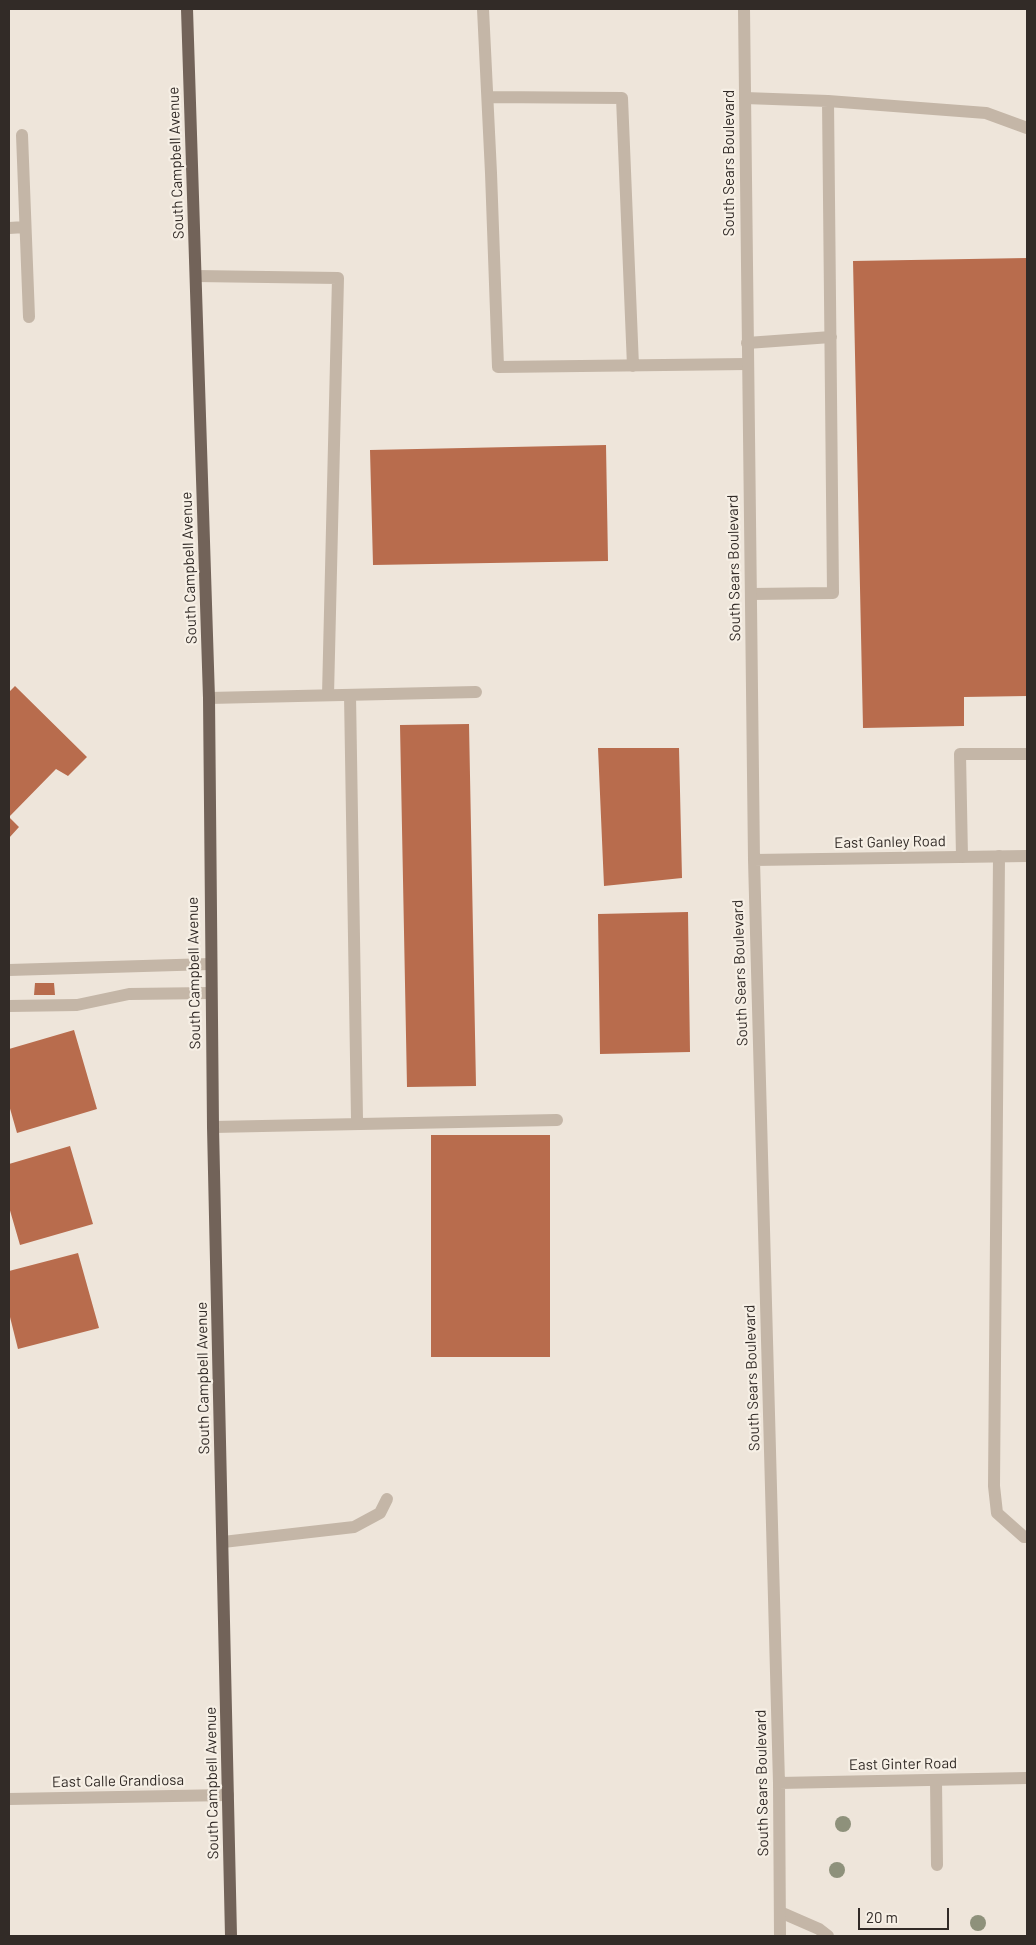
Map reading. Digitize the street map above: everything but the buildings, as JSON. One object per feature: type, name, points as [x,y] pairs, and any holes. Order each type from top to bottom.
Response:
[{"type":"main road","name":"South Campbell Avenue","points":[[188,9],[209,698],[212,1127],[231,1936]]},
{"type":"street","name":"South Sears Boulevard","points":[[744,9],[754,860],[779,1783],[780,1936]]},
{"type":"street","points":[[483,12],[498,367],[747,364]]},
{"type":"street","points":[[488,97],[622,98],[633,366]]},
{"type":"street","points":[[745,98],[828,101],[986,114],[1027,128]]},
{"type":"street","points":[[751,594],[833,593],[828,101]]},
{"type":"street","points":[[22,135],[29,316]]},
{"type":"street","points":[[9,228],[25,228]]},
{"type":"street","points":[[196,276],[338,278],[328,695]]},
{"type":"street","points":[[747,343],[831,337]]},
{"type":"street","points":[[209,698],[476,692]]},
{"type":"street","points":[[350,695],[357,1119]]},
{"type":"street","points":[[962,857],[960,754],[1027,754]]},
{"type":"street","points":[[999,856],[994,1486],[997,1513],[1024,1537],[1027,1537]]},
{"type":"street","name":"East Ganley Road","points":[[754,860],[1027,856]]},
{"type":"street","points":[[9,970],[210,964]]},
{"type":"street","points":[[9,1006],[78,1005],[129,994],[210,993]]},
{"type":"street","points":[[212,1127],[557,1120]]},
{"type":"street","points":[[223,1542],[354,1527],[380,1513],[387,1499]]},
{"type":"street","name":"East Ginter Road","points":[[779,1783],[1027,1778]]},
{"type":"street","points":[[936,1780],[936,1865]]},
{"type":"street","name":"East Calle Grandiosa","points":[[9,1799],[228,1795]]},
{"type":"street","points":[[780,1912],[819,1929],[828,1936]]}]
